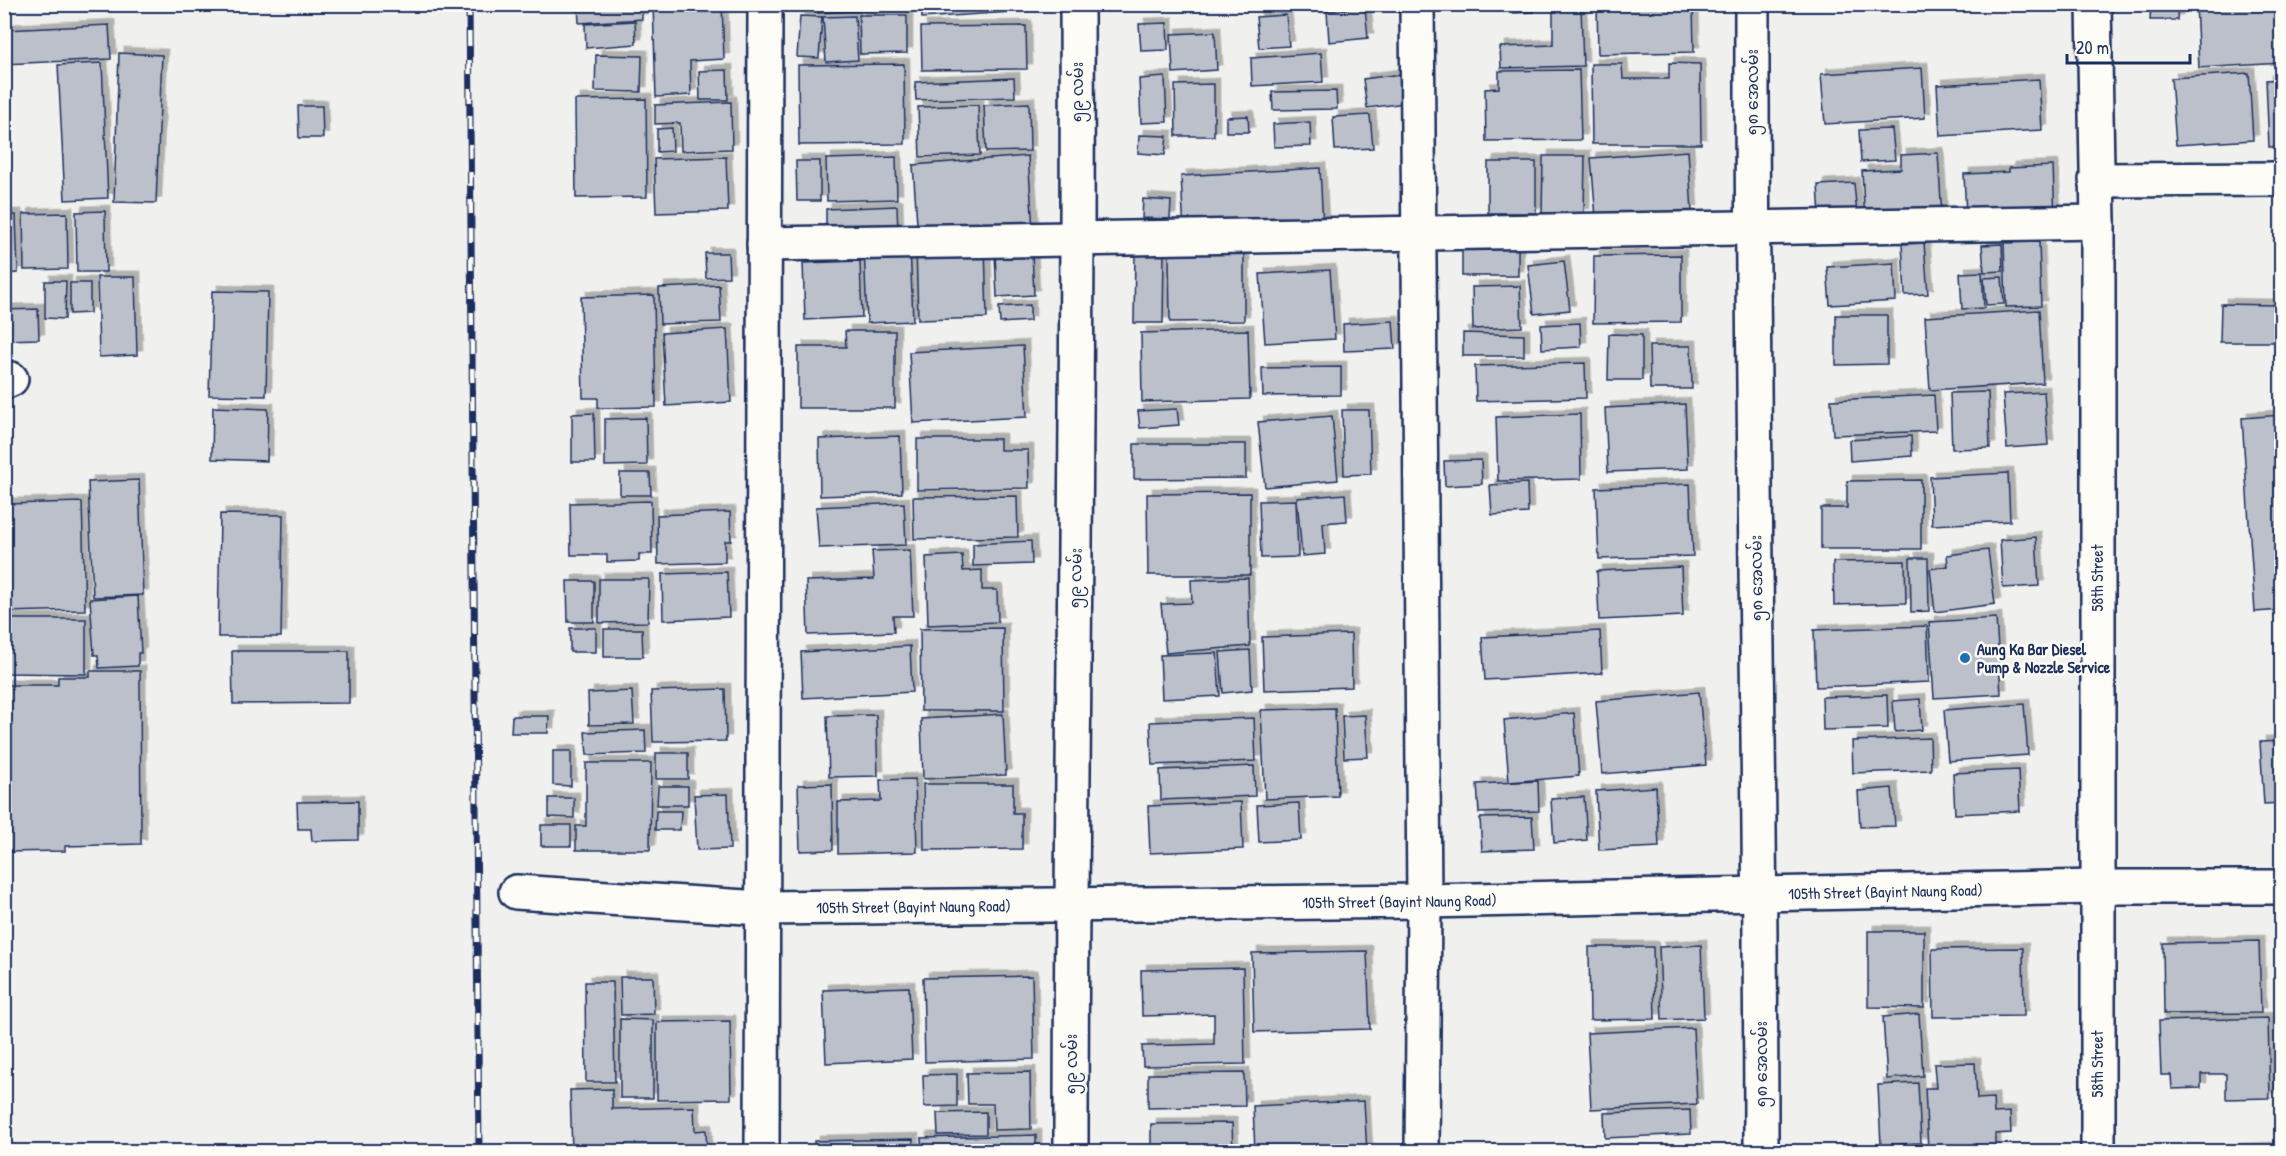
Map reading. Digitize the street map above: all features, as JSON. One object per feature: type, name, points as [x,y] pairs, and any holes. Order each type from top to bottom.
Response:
[{"type":"street","points":[[762,1152],[765,4]]},
{"type":"street","name":"၅၉ လမ်း","points":[[1071,1152],[1071,905],[1078,238],[1077,4]]},
{"type":"street","points":[[1417,4],[1424,902],[1422,1152]]},
{"type":"street","name":"၅၈ အေလမ်း","points":[[1752,4],[1752,227],[1761,894],[1761,1152]]},
{"type":"street","name":"58th Street","points":[[2094,4],[2098,222],[2098,1152]]},
{"type":"street","points":[[2096,180],[2282,178]]},
{"type":"street","points":[[764,244],[2098,222]]},
{"type":"street","name":"105th Street (Bayint Naung Road)","points":[[516,892],[761,908],[1424,902],[2097,887],[2282,886]]},
{"type":"building","points":[[578,4],[642,4],[642,19],[579,23]]},
{"type":"building","points":[[653,4],[722,4],[724,59],[690,61],[691,95],[656,97]]},
{"type":"building","points":[[817,4],[885,4],[885,9],[818,13]]},
{"type":"building","points":[[921,4],[1025,4],[1025,11],[922,18]]},
{"type":"building","points":[[1512,4],[1534,4],[1534,12],[1513,13]]},
{"type":"building","points":[[1597,4],[1693,4],[1694,52],[1598,54]]},
{"type":"building","points":[[2151,4],[2178,4],[2177,20],[2150,20]]},
{"type":"building","points":[[2196,4],[2282,4],[2282,63],[2199,68]]},
{"type":"building","points":[[1581,6],[1583,66],[1501,68],[1500,47],[1553,45],[1553,8]]},
{"type":"building","points":[[1365,7],[1368,38],[1329,42],[1327,11]]},
{"type":"building","points":[[859,15],[907,15],[907,53],[860,54]]},
{"type":"building","points":[[1286,15],[1289,46],[1259,48],[1256,17]]},
{"type":"building","points":[[800,16],[822,17],[819,58],[797,57]]},
{"type":"building","points":[[855,16],[858,60],[826,62],[823,17]]},
{"type":"building","points":[[635,21],[636,44],[586,48],[585,24]]},
{"type":"building","points":[[1167,23],[1168,50],[1141,51],[1139,24]]},
{"type":"building","points":[[109,25],[111,59],[4,64],[4,30]]},
{"type":"building","points":[[1026,26],[1027,69],[922,70],[921,27]]},
{"type":"building","points":[[1215,32],[1217,70],[1173,73],[1171,34]]},
{"type":"building","points":[[119,53],[162,55],[156,203],[114,202]]},
{"type":"building","points":[[1321,53],[1323,82],[1252,86],[1251,58]]},
{"type":"building","points":[[596,55],[642,56],[641,92],[595,91]]},
{"type":"building","points":[[102,63],[108,198],[65,200],[58,65]]},
{"type":"building","points":[[1669,63],[1700,64],[1701,144],[1592,144],[1591,64],[1622,64],[1623,79],[1669,79]]},
{"type":"building","points":[[904,64],[905,144],[799,145],[798,65]]},
{"type":"building","points":[[1922,68],[1925,118],[1825,124],[1821,74]]},
{"type":"building","points":[[727,70],[728,100],[700,100],[699,71]]},
{"type":"building","points":[[1579,70],[1581,140],[1486,141],[1485,89],[1499,88],[1499,71]]},
{"type":"building","points":[[2249,73],[2253,140],[2176,145],[2171,78]]},
{"type":"building","points":[[1401,74],[1405,103],[1367,108],[1363,79]]},
{"type":"building","points":[[1165,77],[1167,122],[1141,123],[1139,79]]},
{"type":"building","points":[[1014,78],[1015,97],[916,100],[915,82]]},
{"type":"building","points":[[2039,79],[2042,130],[1940,136],[1937,85]]},
{"type":"building","points":[[2282,79],[2282,147],[2269,147],[2266,80]]},
{"type":"building","points":[[1214,84],[1214,136],[1176,136],[1175,85]]},
{"type":"building","points":[[1336,91],[1337,109],[1273,110],[1272,92]]},
{"type":"building","points":[[646,99],[647,197],[576,198],[575,100]]},
{"type":"building","points":[[731,102],[732,149],[681,151],[680,123],[655,124],[655,105]]},
{"type":"building","points":[[1029,103],[1030,151],[986,152],[984,105]]},
{"type":"building","points":[[978,105],[980,155],[920,157],[918,107]]},
{"type":"building","points":[[298,106],[322,106],[323,138],[299,138]]},
{"type":"building","points":[[1370,115],[1373,148],[1335,150],[1333,117]]},
{"type":"building","points":[[1248,116],[1249,132],[1226,132],[1226,117]]},
{"type":"building","points":[[1310,122],[1311,146],[1274,147],[1273,124]]},
{"type":"building","points":[[672,128],[673,151],[657,152],[657,129]]},
{"type":"building","points":[[1892,129],[1895,160],[1861,162],[1859,130]]},
{"type":"building","points":[[1139,135],[1167,136],[1165,155],[1138,153]]},
{"type":"building","points":[[1688,151],[1692,211],[1596,218],[1591,158]]},
{"type":"building","points":[[1938,153],[1942,218],[1865,222],[1862,171],[1901,169],[1901,155]]},
{"type":"building","points":[[1028,156],[1033,229],[918,238],[913,165]]},
{"type":"building","points":[[1543,156],[1585,156],[1584,214],[1542,213]]},
{"type":"building","points":[[726,157],[728,211],[656,213],[654,159]]},
{"type":"building","points":[[896,157],[897,199],[827,201],[826,159]]},
{"type":"building","points":[[796,161],[820,161],[820,201],[797,201]]},
{"type":"building","points":[[1488,162],[1536,162],[1536,213],[1488,213]]},
{"type":"building","points":[[2053,166],[2055,220],[1966,215],[1964,174],[2009,172],[2009,168]]},
{"type":"building","points":[[1320,168],[1323,226],[1184,233],[1181,176]]},
{"type":"building","points":[[1854,183],[1857,214],[1820,216],[1818,185]]},
{"type":"building","points":[[1143,199],[1171,201],[1170,219],[1142,218]]},
{"type":"building","points":[[897,206],[898,233],[826,234],[826,209]]},
{"type":"building","points":[[105,211],[106,272],[77,272],[76,212]]},
{"type":"building","points":[[67,213],[68,269],[24,270],[23,214]]},
{"type":"building","points":[[4,215],[16,215],[18,273],[4,274]]},
{"type":"building","points":[[2039,242],[2041,306],[2006,307],[2004,243]]},
{"type":"building","points":[[1924,243],[1928,294],[1905,295],[1902,244]]},
{"type":"building","points":[[910,244],[913,321],[867,323],[864,247]]},
{"type":"building","points":[[2002,244],[2003,271],[1984,272],[1982,245]]},
{"type":"building","points":[[985,245],[987,318],[918,320],[916,247]]},
{"type":"building","points":[[1518,247],[1518,276],[1462,276],[1462,248]]},
{"type":"building","points":[[1032,252],[1034,295],[997,297],[995,254]]},
{"type":"building","points":[[705,253],[728,253],[729,277],[706,278]]},
{"type":"building","points":[[1135,253],[1164,254],[1163,323],[1134,323]]},
{"type":"building","points":[[1169,254],[1244,254],[1244,321],[1170,322]]},
{"type":"building","points":[[1681,255],[1681,322],[1593,323],[1594,256]]},
{"type":"building","points":[[860,261],[862,317],[805,320],[803,263]]},
{"type":"building","points":[[1564,261],[1570,310],[1534,314],[1528,265]]},
{"type":"building","points":[[1894,263],[1896,301],[1830,305],[1827,267]]},
{"type":"building","points":[[1330,270],[1335,339],[1265,343],[1260,274]]},
{"type":"building","points":[[1982,272],[1984,308],[1962,309],[1960,273]]},
{"type":"building","points":[[97,277],[135,277],[137,355],[99,357]]},
{"type":"building","points":[[2002,277],[2004,304],[1986,305],[1984,278]]},
{"type":"building","points":[[45,281],[66,281],[65,319],[45,318]]},
{"type":"building","points":[[70,283],[90,283],[90,313],[70,314]]},
{"type":"building","points":[[719,285],[721,322],[660,324],[659,288]]},
{"type":"building","points":[[1520,286],[1522,327],[1473,329],[1472,287]]},
{"type":"building","points":[[212,291],[268,292],[266,396],[209,395]]},
{"type":"building","points":[[654,295],[656,407],[598,408],[598,398],[583,398],[581,297]]},
{"type":"building","points":[[2221,304],[2274,305],[2274,342],[2220,342]]},
{"type":"building","points":[[1030,305],[1030,321],[1000,323],[999,307]]},
{"type":"building","points":[[38,309],[39,339],[4,340],[4,310]]},
{"type":"building","points":[[2039,310],[2043,383],[1930,390],[1925,317]]},
{"type":"building","points":[[1836,315],[1887,315],[1887,364],[1836,365]]},
{"type":"building","points":[[1393,321],[1395,349],[1344,351],[1343,324]]},
{"type":"building","points":[[1580,323],[1581,347],[1542,349],[1541,325]]},
{"type":"building","points":[[727,329],[731,402],[666,406],[662,333]]},
{"type":"building","points":[[1248,330],[1250,399],[1142,402],[1141,333]]},
{"type":"building","points":[[845,331],[895,331],[895,408],[798,408],[798,347],[846,347]]},
{"type":"building","points":[[1463,333],[1524,335],[1524,356],[1463,356]]},
{"type":"building","points":[[1609,334],[1642,335],[1642,380],[1608,380]]},
{"type":"building","points":[[1023,346],[1027,417],[913,423],[909,352]]},
{"type":"building","points":[[1649,346],[1691,346],[1692,389],[1650,389]]},
{"type":"building","points":[[1585,363],[1586,398],[1476,401],[1475,366]]},
{"type":"building","points":[[1341,367],[1341,395],[1263,396],[1262,368]]},
{"type":"building","points":[[1988,392],[1990,448],[1952,449],[1950,393]]},
{"type":"building","points":[[2044,392],[2048,445],[2007,448],[2003,394]]},
{"type":"building","points":[[1934,395],[1936,431],[1833,435],[1831,400]]},
{"type":"building","points":[[1685,404],[1688,469],[1608,472],[1605,408]]},
{"type":"building","points":[[213,407],[268,409],[267,461],[212,459]]},
{"type":"building","points":[[1177,409],[1179,425],[1140,428],[1138,411]]},
{"type":"building","points":[[1342,410],[1369,410],[1371,474],[1344,475]]},
{"type":"building","points":[[594,413],[595,462],[572,462],[572,414]]},
{"type":"building","points":[[1580,414],[1581,479],[1498,481],[1496,417]]},
{"type":"building","points":[[2282,415],[2282,610],[2255,612],[2242,418]]},
{"type":"building","points":[[1332,416],[1338,480],[1265,487],[1258,422]]},
{"type":"building","points":[[646,418],[647,465],[605,466],[605,419]]},
{"type":"building","points":[[900,436],[902,493],[820,496],[819,439]]},
{"type":"building","points":[[1911,436],[1912,456],[1850,461],[1849,440]]},
{"type":"building","points":[[917,439],[1000,439],[1000,450],[1028,450],[1029,488],[917,490]]},
{"type":"building","points":[[1134,444],[1246,444],[1246,478],[1134,479]]},
{"type":"building","points":[[1481,460],[1482,484],[1445,486],[1444,461]]},
{"type":"building","points":[[620,473],[650,473],[651,495],[620,495]]},
{"type":"building","points":[[2008,473],[2010,521],[1932,525],[1930,477]]},
{"type":"building","points":[[139,480],[143,595],[93,597],[88,482]]},
{"type":"building","points":[[1921,480],[1921,549],[1821,549],[1821,508],[1847,508],[1847,481]]},
{"type":"building","points":[[1527,483],[1528,513],[1492,515],[1490,485]]},
{"type":"building","points":[[1690,484],[1693,556],[1599,559],[1596,488]]},
{"type":"building","points":[[1250,493],[1250,575],[1148,575],[1147,494]]},
{"type":"building","points":[[1345,494],[1347,521],[1323,523],[1325,554],[1302,556],[1297,498]]},
{"type":"building","points":[[1017,496],[1018,537],[914,539],[913,497]]},
{"type":"building","points":[[1296,500],[1298,557],[1261,558],[1259,501]]},
{"type":"building","points":[[651,501],[652,554],[639,554],[639,561],[607,562],[607,555],[571,555],[570,503]]},
{"type":"building","points":[[82,502],[85,610],[4,612],[4,504]]},
{"type":"building","points":[[904,503],[906,545],[819,548],[816,507]]},
{"type":"building","points":[[730,512],[731,541],[725,541],[725,562],[658,564],[657,515]]},
{"type":"building","points":[[220,514],[283,515],[281,637],[218,637]]},
{"type":"building","points":[[2036,537],[2039,586],[2003,588],[2000,540]]},
{"type":"building","points":[[1031,541],[1032,564],[973,566],[973,544]]},
{"type":"building","points":[[910,550],[913,616],[893,616],[894,632],[808,635],[806,581],[874,579],[872,551]]},
{"type":"building","points":[[1988,550],[1995,604],[1935,612],[1930,569],[1948,566],[1947,555]]},
{"type":"building","points":[[962,555],[963,571],[982,570],[982,590],[997,590],[998,622],[928,625],[926,557]]},
{"type":"building","points":[[1910,558],[1928,558],[1929,611],[1911,612]]},
{"type":"building","points":[[1905,561],[1906,603],[1834,605],[1833,562]]},
{"type":"building","points":[[1681,567],[1683,616],[1599,620],[1597,571]]},
{"type":"building","points":[[727,572],[729,617],[663,620],[662,574]]},
{"type":"building","points":[[1248,578],[1250,646],[1166,653],[1161,604],[1192,603],[1191,580]]},
{"type":"building","points":[[599,579],[649,579],[648,622],[599,623]]},
{"type":"building","points":[[567,581],[594,581],[594,622],[568,622]]},
{"type":"building","points":[[138,596],[141,653],[138,653],[138,666],[99,668],[98,655],[94,655],[90,599]]},
{"type":"building","name":"Aung Ka Bar Diesel Pump & Nozzle Service","points":[[1996,618],[2001,694],[1934,698],[1929,622]]},
{"type":"building","points":[[4,619],[86,619],[86,674],[4,673]]},
{"type":"building","points":[[1927,626],[1929,682],[1816,687],[1814,630]]},
{"type":"building","points":[[570,628],[596,628],[596,652],[570,652]]},
{"type":"building","points":[[1003,628],[1004,711],[921,711],[920,629]]},
{"type":"building","points":[[604,629],[642,629],[643,657],[604,657]]},
{"type":"building","points":[[1600,631],[1602,673],[1485,680],[1482,637]]},
{"type":"building","points":[[1351,634],[1352,687],[1264,690],[1262,637]]},
{"type":"building","points":[[910,646],[912,692],[803,698],[801,652]]},
{"type":"building","points":[[1250,650],[1252,690],[1223,693],[1220,652]]},
{"type":"building","points":[[232,651],[349,651],[349,703],[233,704]]},
{"type":"building","points":[[1217,653],[1220,696],[1162,699],[1160,655]]},
{"type":"building","points":[[90,671],[140,671],[141,844],[65,846],[65,851],[4,852],[4,685],[58,685],[58,677],[90,677]]},
{"type":"building","points":[[725,689],[726,741],[653,742],[651,691]]},
{"type":"building","points":[[632,691],[634,724],[589,725],[588,693]]},
{"type":"building","points":[[1699,692],[1706,765],[1602,774],[1596,701]]},
{"type":"building","points":[[1887,695],[1888,728],[1823,730],[1822,697]]},
{"type":"building","points":[[1920,699],[1922,730],[1895,732],[1893,701]]},
{"type":"building","points":[[2024,704],[2028,755],[1948,761],[1944,710]]},
{"type":"building","points":[[1335,708],[1338,796],[1265,799],[1261,710]]},
{"type":"building","points":[[1574,713],[1579,776],[1509,782],[1504,720]]},
{"type":"building","points":[[1003,714],[1006,775],[923,779],[921,719]]},
{"type":"building","points":[[876,715],[878,776],[829,777],[827,716]]},
{"type":"building","points":[[1365,715],[1368,757],[1344,758],[1342,716]]},
{"type":"building","points":[[512,716],[549,716],[548,733],[511,733]]},
{"type":"building","points":[[1254,718],[1256,761],[1152,765],[1150,722]]},
{"type":"building","points":[[645,730],[646,753],[587,755],[585,732]]},
{"type":"building","points":[[1930,738],[1931,770],[1853,773],[1852,741]]},
{"type":"building","points":[[2282,741],[2282,803],[2264,804],[2260,742]]},
{"type":"building","points":[[553,751],[571,751],[571,786],[553,785]]},
{"type":"building","points":[[656,753],[688,753],[688,779],[656,779]]},
{"type":"building","points":[[586,763],[651,763],[650,850],[576,850],[576,826],[586,826]]},
{"type":"building","points":[[1254,766],[1255,796],[1161,800],[1160,770]]},
{"type":"building","points":[[2018,770],[2020,811],[1955,814],[1953,773]]},
{"type":"building","points":[[915,779],[917,852],[838,854],[838,802],[881,801],[880,780]]},
{"type":"building","points":[[1538,781],[1539,811],[1479,813],[1477,784]]},
{"type":"building","points":[[832,784],[833,850],[800,851],[798,785]]},
{"type":"building","points":[[923,784],[1013,784],[1013,813],[1022,813],[1022,849],[924,850]]},
{"type":"building","points":[[658,786],[688,786],[688,805],[657,805]]},
{"type":"building","points":[[1656,787],[1659,847],[1599,850],[1596,791]]},
{"type":"building","points":[[1892,788],[1895,826],[1860,827],[1858,791]]},
{"type":"building","points":[[728,794],[730,849],[697,850],[694,795]]},
{"type":"building","points":[[1584,797],[1587,840],[1554,843],[1551,799]]},
{"type":"building","points":[[549,798],[574,798],[574,818],[549,817]]},
{"type":"building","points":[[358,801],[358,840],[312,841],[311,829],[298,829],[297,802]]},
{"type":"building","points":[[1241,802],[1243,849],[1150,853],[1148,806]]},
{"type":"building","points":[[1299,803],[1301,840],[1259,842],[1257,805]]},
{"type":"building","points":[[656,811],[681,811],[680,830],[655,830]]},
{"type":"building","points":[[1532,817],[1534,849],[1482,851],[1480,818]]},
{"type":"building","points":[[541,825],[571,825],[571,846],[541,846]]},
{"type":"building","points":[[1868,931],[1924,931],[1924,1008],[1868,1007]]},
{"type":"building","points":[[2275,935],[2282,935],[2282,1018],[2276,1018]]},
{"type":"building","points":[[2259,941],[2261,1013],[2164,1014],[2163,943]]},
{"type":"building","points":[[1701,945],[1704,1018],[1662,1020],[1659,947]]},
{"type":"building","points":[[1589,947],[1653,947],[1655,1019],[1590,1020]]},
{"type":"building","points":[[2023,948],[2024,1016],[1933,1017],[1932,949]]},
{"type":"building","points":[[1367,951],[1370,1029],[1254,1032],[1252,953]]},
{"type":"building","points":[[1243,968],[1245,1064],[1143,1066],[1142,1046],[1214,1044],[1214,1014],[1142,1016],[1141,970]]},
{"type":"building","points":[[1032,976],[1034,1059],[925,1062],[923,978]]},
{"type":"building","points":[[620,977],[653,977],[654,1014],[621,1015]]},
{"type":"building","points":[[585,982],[613,982],[615,1082],[586,1082]]},
{"type":"building","points":[[909,987],[912,1059],[826,1063],[823,990]]},
{"type":"building","points":[[1919,1014],[1923,1076],[1887,1079],[1883,1017]]},
{"type":"building","points":[[2268,1018],[2270,1098],[2226,1099],[2226,1074],[2201,1074],[2201,1088],[2172,1089],[2171,1075],[2161,1075],[2159,1021]]},
{"type":"building","points":[[620,1019],[653,1020],[653,1098],[620,1098]]},
{"type":"building","points":[[730,1021],[731,1099],[657,1100],[657,1022]]},
{"type":"building","points":[[1693,1028],[1697,1104],[1591,1109],[1587,1033]]},
{"type":"building","points":[[1975,1063],[1977,1099],[1993,1098],[1994,1113],[2010,1112],[2011,1133],[1995,1134],[1995,1148],[1928,1151],[1925,1088],[1936,1088],[1934,1064]]},
{"type":"building","points":[[1030,1072],[1031,1129],[994,1130],[993,1104],[968,1104],[967,1073]]},
{"type":"building","points":[[1244,1073],[1245,1106],[1148,1108],[1148,1074]]},
{"type":"building","points":[[957,1074],[957,1106],[924,1107],[923,1075]]},
{"type":"building","points":[[1918,1083],[1921,1143],[1881,1145],[1878,1085]]},
{"type":"building","points":[[612,1089],[612,1109],[694,1107],[695,1131],[706,1130],[707,1152],[572,1152],[570,1090]]},
{"type":"building","points":[[1364,1101],[1367,1152],[1255,1152],[1253,1106]]},
{"type":"building","points":[[1690,1110],[1691,1134],[1605,1138],[1604,1113]]},
{"type":"building","points":[[986,1112],[986,1134],[938,1135],[937,1113]]},
{"type":"building","points":[[1232,1123],[1233,1152],[1151,1152],[1151,1124]]},
{"type":"building","points":[[1036,1135],[1036,1152],[922,1152],[921,1138]]},
{"type":"building","points":[[913,1139],[913,1152],[814,1152],[814,1141]]},
{"type":"building","points":[[2266,1148],[2266,1152],[2183,1152]]},
{"type":"railway","points":[[469,4],[479,1152]]},
{"type":"place","name":"Aung Ka Bar Diesel Pump & Nozzle Service","points":[[1965,658]]}]
